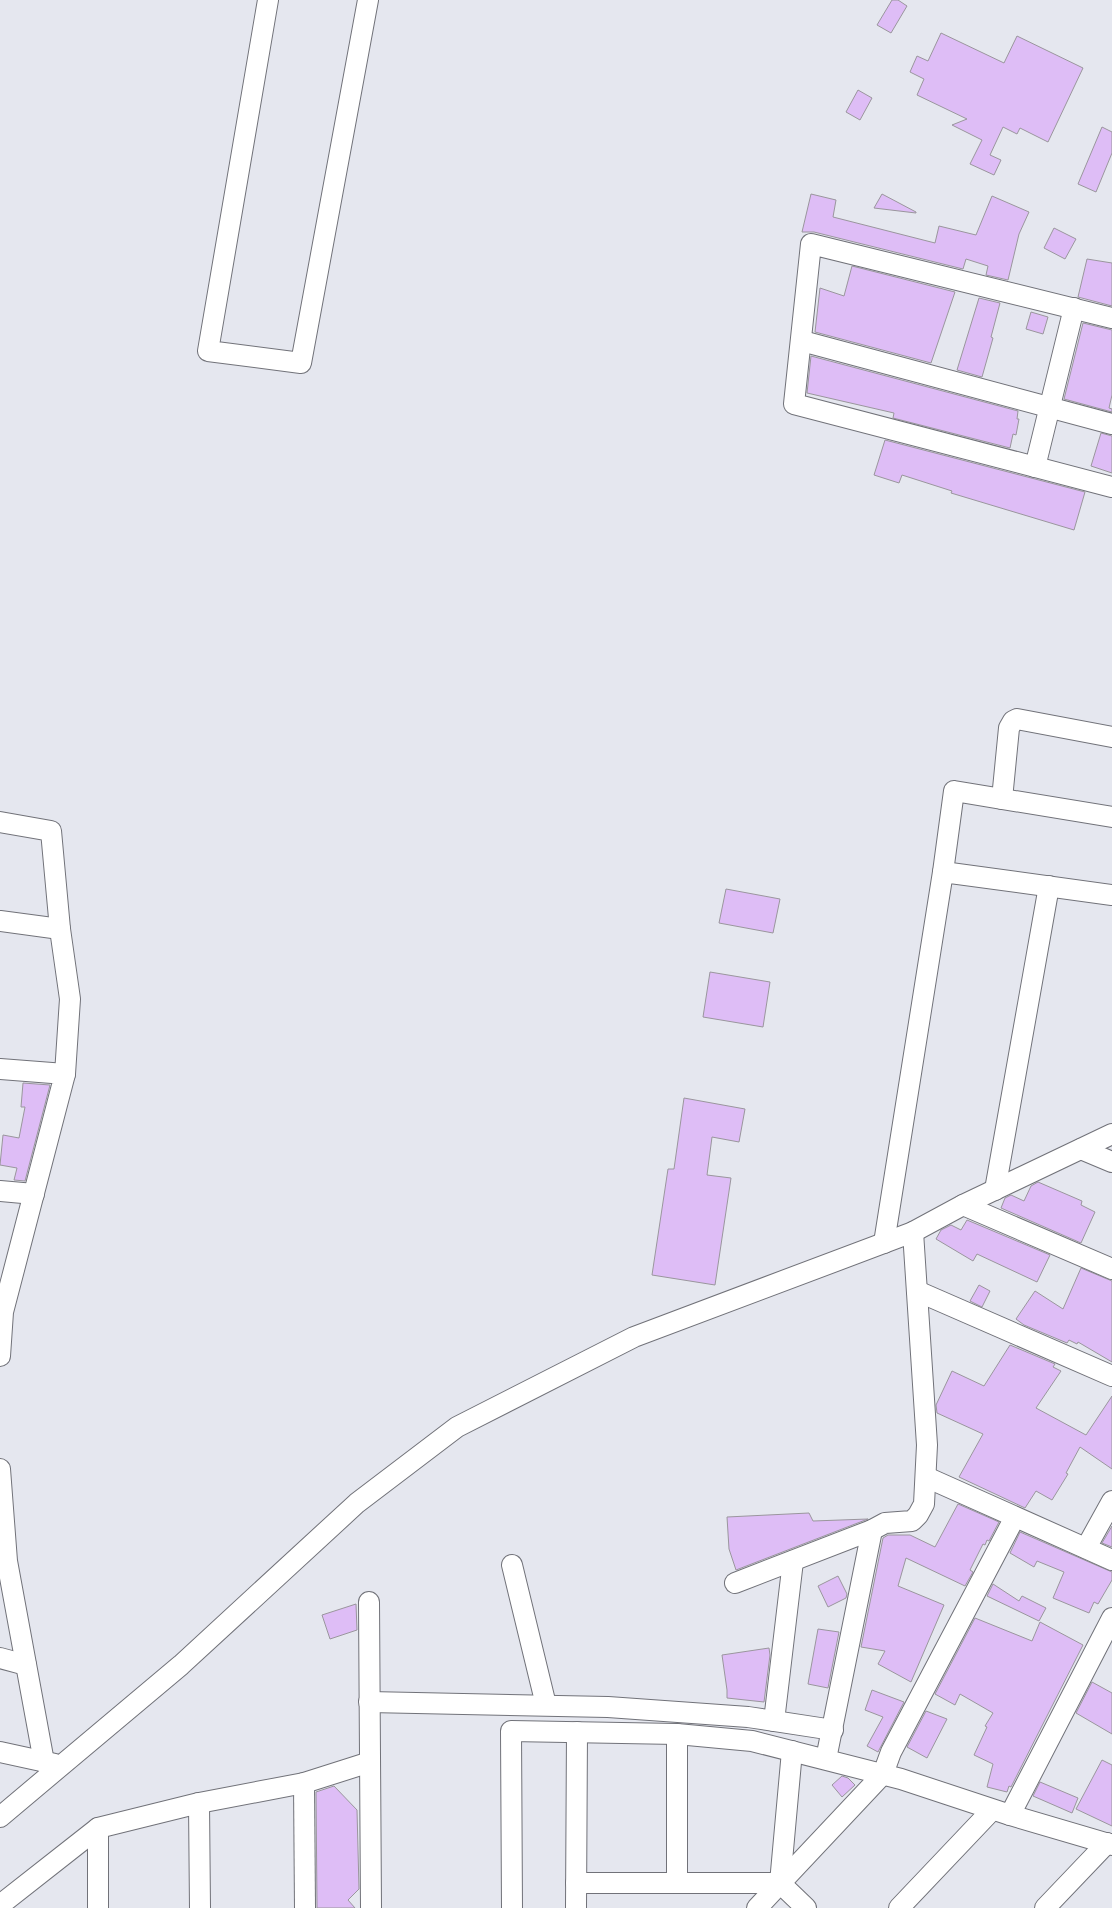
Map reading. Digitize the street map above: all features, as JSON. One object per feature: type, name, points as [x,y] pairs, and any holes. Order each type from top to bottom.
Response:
[{"type":"street","points":[[268,0],[208,351],[301,364],[368,0]]},
{"type":"street","points":[[1112,318],[811,244],[794,404],[1112,487]]},
{"type":"street","points":[[1035,467],[1074,308]]},
{"type":"street","points":[[802,341],[1112,424]]},
{"type":"street","points":[[1002,799],[1009,728],[1013,721],[1017,719],[1112,737]]},
{"type":"street","points":[[884,1243],[954,792],[1112,817]]},
{"type":"street","points":[[0,822],[51,831],[60,929],[70,999],[65,1074],[2,1312],[0,1356]]},
{"type":"street","points":[[943,872],[1112,895]]},
{"type":"street","points":[[995,1190],[1049,886]]},
{"type":"street","points":[[0,921],[60,929]]},
{"type":"street","points":[[0,1069],[65,1074]]},
{"type":"street","points":[[0,1817],[53,1763],[181,1665],[357,1503],[457,1427],[634,1337],[913,1232],[963,1205],[1112,1134]]},
{"type":"street","points":[[1081,1149],[1112,1162]]},
{"type":"street","points":[[0,1191],[34,1194]]},
{"type":"street","points":[[963,1205],[1112,1269]]},
{"type":"street","points":[[735,1582],[794,1561],[885,1523],[912,1521],[924,1504],[927,1445],[913,1232]]},
{"type":"street","points":[[917,1291],[1112,1376]]},
{"type":"street","points":[[0,1469],[4,1560],[26,1665],[53,1763]]},
{"type":"street","points":[[926,1477],[1112,1560]]},
{"type":"street","points":[[1086,1548],[1112,1501]]},
{"type":"street","points":[[757,1908],[882,1774],[891,1752],[1015,1517]]},
{"type":"street","points":[[826,1759],[834,1730],[872,1530]]},
{"type":"street","points":[[774,1721],[794,1561]]},
{"type":"street","points":[[512,1565],[546,1705]]},
{"type":"street","points":[[369,1602],[371,1908]]},
{"type":"street","points":[[899,1908],[1001,1812],[1112,1618]]},
{"type":"street","points":[[0,1658],[26,1665]]},
{"type":"street","points":[[369,1702],[546,1705],[748,1717],[834,1730]]},
{"type":"street","points":[[512,1908],[510,1731],[677,1734],[752,1742],[882,1774],[1109,1844],[1044,1908]]},
{"type":"street","points":[[576,1908],[577,1732]]},
{"type":"street","points":[[676,1883],[677,1734]]},
{"type":"street","points":[[780,1884],[792,1751]]},
{"type":"street","points":[[0,1752],[53,1763]]},
{"type":"street","points":[[0,1905],[98,1828],[199,1803],[304,1783],[370,1762]]},
{"type":"street","points":[[304,1783],[305,1908]]},
{"type":"street","points":[[199,1803],[200,1908]]},
{"type":"street","points":[[98,1828],[98,1908]]},
{"type":"street","points":[[576,1883],[780,1884],[806,1908]]},
{"type":"building","points":[[892,0],[898,0],[907,6],[891,33],[877,25]]},
{"type":"building","points":[[941,33],[1004,63],[1017,36],[1083,68],[1048,142],[1020,128],[1017,134],[1003,127],[990,155],[1001,160],[994,175],[970,164],[982,140],[952,125],[967,119],[917,95],[924,79],[910,72],[917,56],[928,61]]},
{"type":"building","points":[[858,90],[872,98],[860,120],[846,112]]},
{"type":"building","points":[[1102,127],[1112,132],[1112,153],[1096,192],[1078,184]]},
{"type":"building","points":[[811,194],[836,200],[833,217],[935,243],[939,226],[976,235],[992,196],[1029,212],[1019,234],[1008,280],[986,275],[988,266],[966,259],[963,269],[814,232],[802,232]]},
{"type":"building","points":[[882,194],[916,212],[916,213],[874,208]]},
{"type":"building","points":[[1054,228],[1076,239],[1065,259],[1044,248]]},
{"type":"building","points":[[1087,259],[1112,263],[1112,306],[1078,297]]},
{"type":"building","points":[[852,266],[955,292],[931,363],[815,332],[820,288],[844,296]]},
{"type":"building","points":[[979,298],[1000,303],[982,377],[957,370]]},
{"type":"building","points":[[1031,312],[1048,317],[1043,334],[1026,329]]},
{"type":"building","points":[[1083,323],[1112,330],[1112,395],[1109,408],[1112,409],[1112,412],[1064,399]]},
{"type":"building","points":[[811,356],[1018,411],[1017,419],[1019,419],[1016,435],[1013,434],[1010,448],[893,418],[894,413],[807,393]]},
{"type":"building","points":[[1101,433],[1112,436],[1112,473],[1091,466]]},
{"type":"building","points":[[885,440],[1085,492],[1074,530],[951,493],[952,491],[902,475],[899,483],[874,475]]},
{"type":"building","points":[[726,889],[780,899],[773,933],[719,923]]},
{"type":"building","points":[[710,972],[770,982],[763,1027],[703,1017]]},
{"type":"building","points":[[23,1083],[50,1085],[25,1181],[14,1180],[17,1168],[0,1165],[3,1135],[19,1138],[25,1107],[21,1107]]},
{"type":"building","points":[[684,1098],[745,1109],[739,1142],[712,1137],[707,1175],[731,1178],[715,1285],[652,1275],[668,1169],[674,1169]]},
{"type":"building","points":[[1038,1182],[1082,1201],[1081,1205],[1095,1212],[1081,1243],[1001,1208],[1005,1198],[1011,1195],[1024,1201],[1031,1186]]},
{"type":"building","points":[[967,1220],[1050,1255],[1037,1282],[977,1254],[973,1261],[936,1239],[941,1230],[951,1225],[961,1230]]},
{"type":"building","points":[[1081,1268],[1112,1281],[1112,1362],[1078,1342],[1077,1344],[1069,1340],[1067,1343],[1024,1325],[1016,1319],[1035,1291],[1063,1309]]},
{"type":"building","points":[[979,1285],[990,1291],[982,1307],[970,1301]]},
{"type":"building","points":[[1010,1345],[1055,1364],[1053,1367],[1061,1371],[1036,1408],[1086,1435],[1112,1396],[1112,1469],[1080,1447],[1066,1473],[1068,1474],[1052,1500],[1036,1491],[1025,1508],[959,1477],[983,1434],[937,1413],[936,1405],[952,1371],[984,1386]]},
{"type":"building","points":[[958,1504],[999,1522],[989,1541],[987,1540],[985,1545],[983,1544],[970,1570],[973,1572],[965,1586],[906,1558],[898,1586],[944,1605],[911,1682],[878,1664],[885,1651],[861,1647],[883,1538],[888,1535],[910,1535],[935,1547]]},
{"type":"building","points":[[809,1513],[813,1521],[868,1519],[736,1570],[729,1549],[727,1517]]},
{"type":"building","points":[[1112,1526],[1112,1547],[1102,1543]]},
{"type":"building","points":[[1020,1532],[1112,1572],[1112,1580],[1098,1604],[1094,1602],[1089,1613],[1053,1598],[1064,1572],[1037,1561],[1034,1567],[1010,1553]]},
{"type":"building","points":[[838,1576],[847,1594],[846,1598],[828,1607],[818,1586]]},
{"type":"building","points":[[993,1584],[1019,1601],[1022,1596],[1046,1608],[1039,1621],[987,1596]]},
{"type":"building","points":[[356,1604],[357,1630],[330,1639],[322,1615]]},
{"type":"building","points":[[975,1618],[1032,1641],[1040,1622],[1083,1645],[1007,1792],[987,1787],[993,1764],[974,1755],[987,1727],[985,1726],[993,1713],[960,1694],[955,1705],[935,1694]]},
{"type":"building","points":[[818,1629],[839,1632],[828,1688],[808,1684]]},
{"type":"building","points":[[769,1648],[770,1655],[764,1702],[727,1698],[722,1655]]},
{"type":"building","points":[[1092,1682],[1112,1693],[1112,1734],[1076,1713]]},
{"type":"building","points":[[872,1690],[904,1702],[878,1752],[867,1746],[883,1717],[865,1710]]},
{"type":"building","points":[[926,1711],[947,1719],[927,1758],[907,1747]]},
{"type":"building","points":[[1102,1760],[1112,1765],[1112,1826],[1076,1809]]},
{"type":"building","points":[[842,1776],[848,1778],[855,1785],[842,1797],[832,1785]]},
{"type":"building","points":[[1040,1782],[1078,1798],[1072,1813],[1033,1796]]},
{"type":"building","points":[[334,1786],[357,1810],[359,1889],[348,1900],[355,1908],[317,1908],[316,1792]]}]
